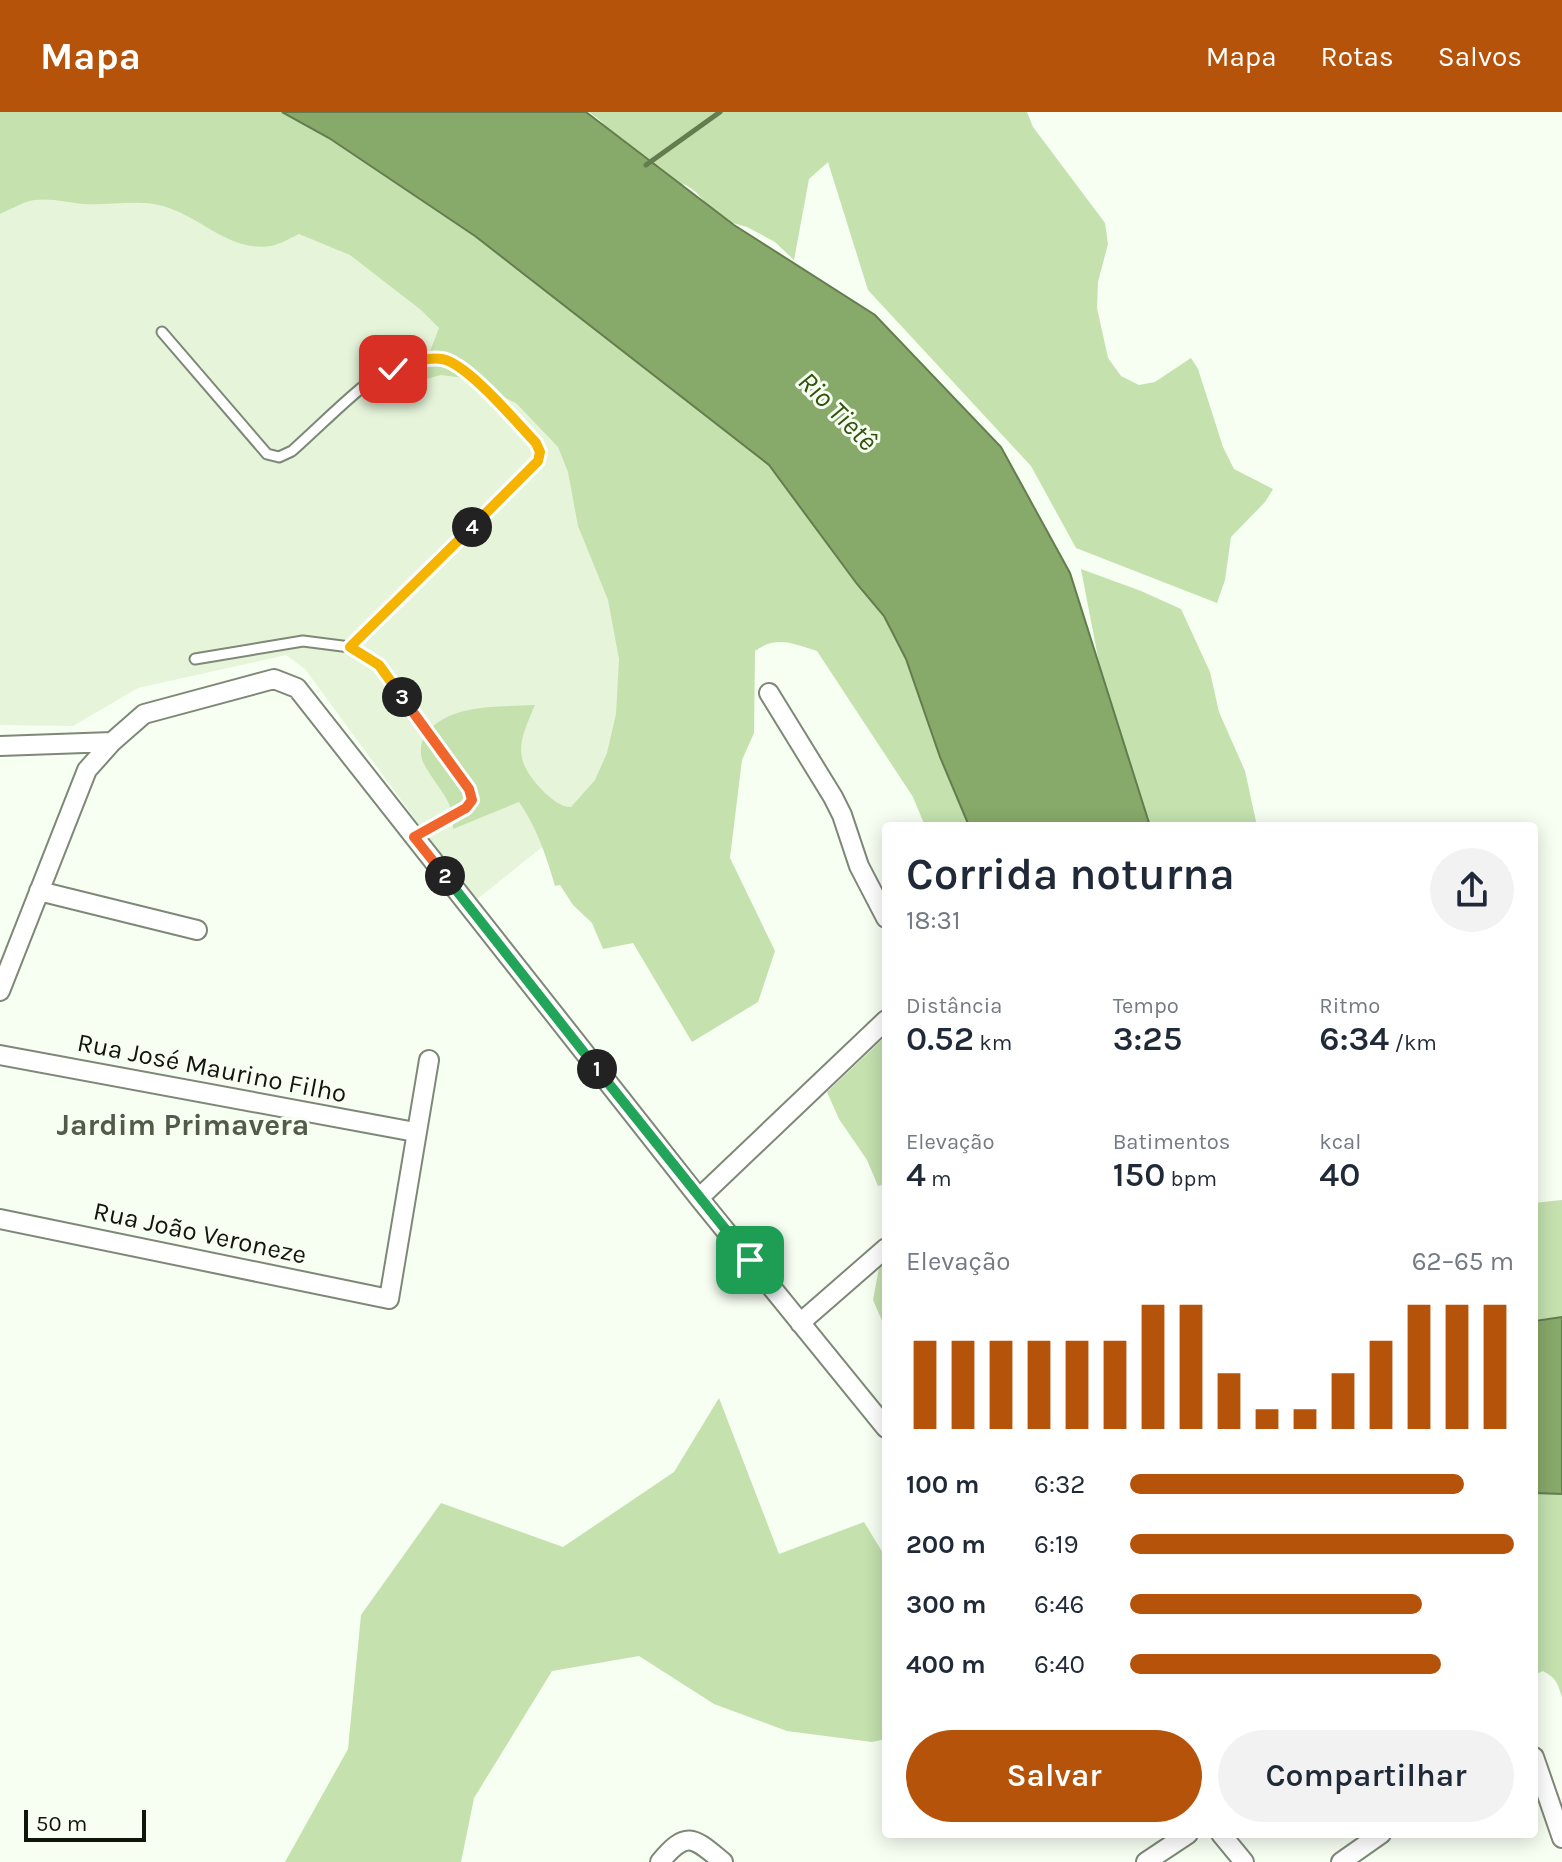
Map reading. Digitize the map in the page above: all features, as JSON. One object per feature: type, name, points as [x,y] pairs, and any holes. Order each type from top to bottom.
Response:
[{"type":"street","points":[[0,991],[7,954],[39,891],[87,770],[112,742],[144,714],[274,679],[297,688],[699,1198],[882,1423]]},
{"type":"street","points":[[769,693],[833,797],[859,866],[882,910]]},
{"type":"street","points":[[0,746],[112,742]]},
{"type":"street","points":[[39,891],[197,930]]},
{"type":"street","points":[[699,1198],[882,1024]]},
{"type":"street","name":"Rua José Maurino Filho","points":[[0,1055],[415,1132]]},
{"type":"street","points":[[415,1132],[429,1060]]},
{"type":"street","name":"Rua João Veroneze","points":[[0,1219],[389,1299],[415,1132]]},
{"type":"street","points":[[800,1323],[882,1251]]},
{"type":"street","points":[[1538,1769],[1562,1838]]},
{"type":"street","points":[[1146,1862],[1182,1838]]},
{"type":"street","points":[[1224,1838],[1244,1862]]},
{"type":"street","points":[[1341,1862],[1375,1838]]},
{"type":"street","points":[[660,1862],[673,1845],[690,1840],[701,1844],[723,1862]]},
{"type":"lane","points":[[162,332],[267,454],[279,457],[292,451],[372,379],[425,358],[447,359],[470,375],[536,443],[540,452],[538,461],[350,647]]},
{"type":"lane","points":[[195,659],[303,641],[350,647],[379,665],[469,789],[472,800],[466,808],[414,837]]},
{"type":"shaded area","points":[[0,112],[335,112],[846,486],[1003,822],[923,822],[913,797],[817,651],[778,642],[755,651],[754,733],[742,760],[730,858],[775,951],[758,1002],[692,1042],[633,943],[603,949],[592,923],[573,905],[560,885],[555,886],[540,842],[519,802],[453,829],[449,804],[422,758],[421,746],[427,732],[450,716],[477,708],[535,705],[522,741],[523,760],[544,792],[560,804],[571,807],[595,780],[607,753],[616,714],[619,659],[608,600],[578,526],[568,472],[558,447],[516,403],[464,378],[441,375],[404,385],[429,354],[439,328],[421,310],[350,255],[299,234],[271,246],[243,244],[218,234],[182,213],[148,203],[83,204],[34,200],[0,214]]},
{"type":"shaded area","points":[[589,112],[1027,112],[1033,127],[1105,223],[1108,244],[1098,282],[1097,308],[1108,358],[1121,376],[1139,385],[1155,382],[1191,358],[1198,369],[1223,447],[1234,469],[1273,489],[1265,502],[1231,537],[1225,580],[1217,603],[1076,548],[1031,466],[868,290],[828,162],[809,179],[794,260],[775,242],[747,227],[719,219],[686,185],[635,177],[611,133]]},
{"type":"shaded area","points":[[0,167],[340,224],[572,419],[630,550],[617,787],[475,901],[305,669],[286,655],[138,688],[73,726],[0,725]]},
{"type":"shaded area","points":[[1081,569],[1181,609],[1210,672],[1219,712],[1245,771],[1256,822],[1145,822],[1109,715]]},
{"type":"shaded area","points":[[882,1040],[882,1185],[878,1186],[867,1160],[839,1119],[827,1092]]},
{"type":"shaded area","points":[[1562,1200],[1562,1317],[1538,1320],[1538,1203]]},
{"type":"shaded area","points":[[882,1265],[882,1321],[873,1300]]},
{"type":"shaded area","points":[[719,1398],[779,1554],[864,1522],[882,1551],[882,1740],[872,1742],[787,1731],[714,1704],[639,1656],[552,1671],[474,1798],[461,1862],[285,1862],[348,1749],[361,1615],[441,1503],[563,1547],[674,1472]]},
{"type":"shaded area","points":[[1538,1460],[1562,1469],[1562,1697],[1557,1684],[1543,1671],[1538,1673]]},
{"type":"water","name":"Rio Tietê","points":[[282,112],[586,112],[734,225],[875,315],[1001,447],[1070,573],[1149,822],[967,822],[940,757],[906,659],[884,616],[769,465],[475,236],[329,138]]},
{"type":"water","points":[[1562,1317],[1562,1494],[1538,1493],[1538,1320]]},
{"type":"waterway","points":[[646,165],[720,112]]},
{"type":"district","name":"Jardim Primavera","points":[[183,1125]]},
{"type":"route","points":[[393,369],[425,358],[447,359],[470,375],[536,443],[540,452],[538,461],[350,647],[379,665],[469,789],[472,800],[466,808],[414,837],[750,1260]]}]
